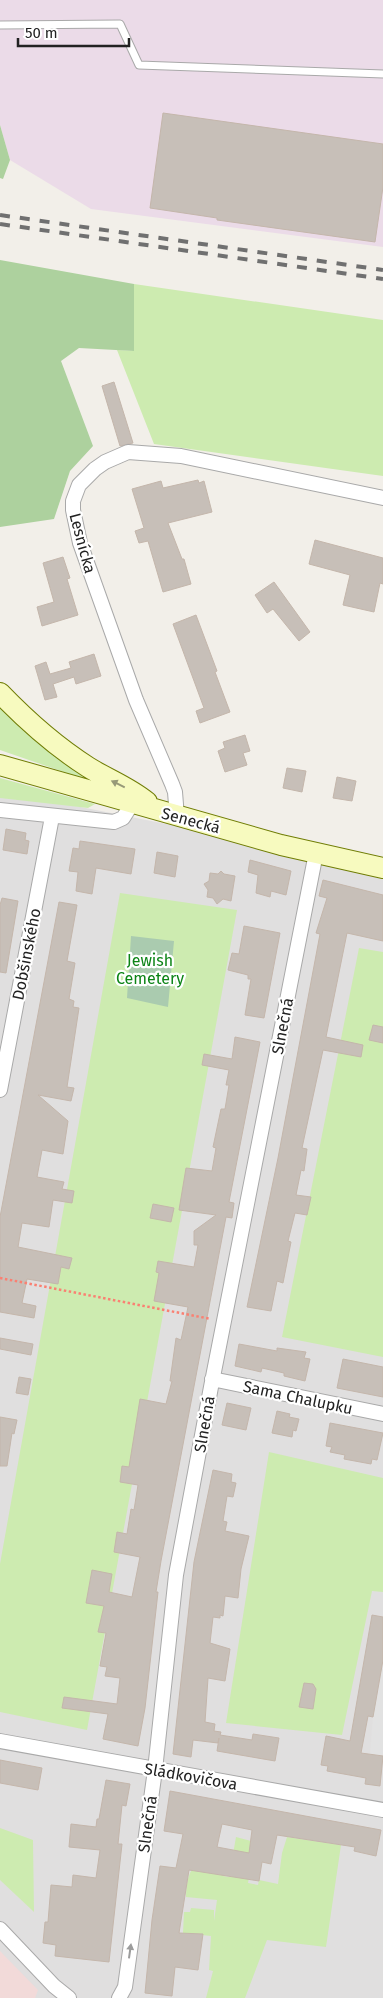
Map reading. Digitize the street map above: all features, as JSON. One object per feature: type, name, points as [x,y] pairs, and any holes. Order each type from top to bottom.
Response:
[{"type":"main road","points":[[0,693],[21,716],[59,747],[106,778],[136,792],[158,811]]},
{"type":"main road","name":"Senecká","points":[[0,765],[281,846],[383,868]]},
{"type":"street","name":"Lesnícka","points":[[177,817],[175,792],[136,700],[80,543],[73,510],[73,500],[79,485],[105,462],[128,452],[181,456],[383,498]]},
{"type":"street","points":[[0,810],[52,817],[114,822],[122,818],[132,804]]},
{"type":"street","name":"Dobšinského","points":[[0,1090],[52,817]]},
{"type":"street","name":"Slnečná","points":[[119,1998],[125,1987],[155,1770],[176,1575],[212,1379],[316,853]]},
{"type":"street","name":"Sama Chalupku","points":[[212,1379],[383,1414]]},
{"type":"street","name":"Sládkovičova","points":[[0,1741],[383,1810]]},
{"type":"street","points":[[0,1929],[53,1989],[69,1998]]},
{"type":"lane","points":[[0,25],[120,24],[140,65],[383,74]]},
{"type":"path","points":[[0,1278],[215,1320]]},
{"type":"shaded area","points":[[0,0],[383,0],[383,247],[91,209],[10,160],[0,125]]},
{"type":"shaded area","points":[[0,791],[383,867],[383,1998],[0,1998]]},
{"type":"shaded area","points":[[383,1660],[383,1756],[370,1754],[373,1717]]},
{"type":"shaded area","points":[[0,1951],[38,1990],[35,1998],[0,1998]]},
{"type":"green space","points":[[0,125],[10,160],[3,179],[0,178]]},
{"type":"green space","points":[[0,260],[134,284],[134,351],[79,348],[61,361],[93,446],[70,471],[54,519],[0,527]]},
{"type":"green space","points":[[134,284],[383,320],[383,476],[154,444],[117,350],[134,351]]},
{"type":"green space","points":[[0,708],[38,740],[85,773],[84,779],[0,750]]},
{"type":"green space","points":[[0,778],[95,804],[88,808],[0,798]]},
{"type":"green space","points":[[120,893],[237,910],[87,1730],[0,1712],[0,1564]]},
{"type":"green space","name":"Jewish Cemetery","points":[[131,936],[174,941],[168,1007],[127,998]]},
{"type":"green space","points":[[359,948],[383,952],[383,1357],[282,1337]]},
{"type":"green space","points":[[269,1452],[383,1478],[383,1592],[372,1591],[342,1735],[226,1723]]},
{"type":"green space","points":[[0,1828],[33,1840],[34,1912],[0,1880]]},
{"type":"green space","points":[[236,1837],[251,1841],[249,1853],[253,1854],[248,1883],[258,1885],[259,1880],[278,1884],[282,1853],[287,1837],[341,1845],[326,1947],[267,1940],[245,1998],[206,1998],[213,1971],[209,1970],[211,1936],[183,1933],[184,1912],[190,1912],[191,1908],[214,1910],[214,1921],[217,1900],[186,1897],[187,1882],[190,1873],[196,1866],[226,1849],[223,1876],[229,1877]]},
{"type":"building","points":[[163,113],[383,144],[383,187],[375,242],[217,220],[217,218],[150,208]]},
{"type":"building","points":[[114,382],[133,443],[120,446],[102,386]]},
{"type":"building","points":[[198,480],[199,483],[204,481],[212,512],[168,523],[182,559],[184,559],[191,584],[163,592],[148,541],[139,543],[135,531],[144,528],[132,489],[161,481],[163,488]]},
{"type":"building","points":[[315,540],[383,558],[383,584],[380,583],[374,612],[343,605],[350,575],[309,564]]},
{"type":"building","points":[[63,557],[70,578],[67,579],[78,615],[42,626],[37,607],[54,602],[43,563]]},
{"type":"building","points":[[274,582],[310,632],[299,641],[273,609],[267,613],[255,595]]},
{"type":"building","points":[[196,615],[230,712],[200,723],[196,711],[204,708],[173,624]]},
{"type":"building","points":[[94,654],[101,676],[76,684],[74,677],[53,684],[57,697],[45,700],[35,666],[46,662],[50,674],[71,668],[69,662]]},
{"type":"building","points":[[245,735],[250,751],[243,753],[247,765],[225,772],[218,751],[225,748],[223,742]]},
{"type":"building","points":[[287,768],[306,771],[302,792],[283,788]]},
{"type":"building","points":[[337,777],[356,781],[352,801],[333,798]]},
{"type":"building","points":[[6,829],[26,833],[25,840],[29,841],[27,854],[3,850]]},
{"type":"building","points":[[80,841],[135,849],[131,874],[96,868],[92,894],[76,891],[78,872],[69,871],[73,848],[79,849]]},
{"type":"building","points":[[157,852],[178,856],[175,877],[154,873]]},
{"type":"building","points":[[250,860],[291,871],[286,895],[271,891],[270,897],[256,893],[258,875],[248,872]]},
{"type":"building","points":[[221,871],[224,874],[235,876],[231,901],[223,899],[217,904],[213,898],[207,897],[208,890],[204,884],[209,881],[210,873],[218,874]]},
{"type":"building","points":[[323,880],[383,895],[383,941],[347,933],[326,1037],[363,1045],[361,1057],[323,1050],[302,1148],[307,1149],[304,1171],[301,1170],[296,1195],[311,1197],[307,1215],[295,1213],[288,1241],[291,1242],[283,1283],[277,1281],[271,1311],[247,1307],[278,1158],[320,934],[316,933],[327,898],[319,896]]},
{"type":"building","points":[[2,898],[18,901],[6,973],[0,972],[0,905]]},
{"type":"building","points":[[59,902],[77,905],[67,961],[75,963],[69,999],[74,1001],[73,1007],[79,1008],[67,1087],[74,1088],[71,1101],[38,1095],[68,1121],[63,1154],[42,1150],[37,1177],[64,1182],[62,1189],[74,1191],[72,1203],[53,1200],[49,1227],[22,1223],[18,1247],[72,1258],[69,1269],[61,1267],[58,1284],[27,1279],[22,1303],[36,1306],[34,1318],[0,1312],[0,1217]]},
{"type":"building","points":[[244,926],[280,933],[264,1018],[245,1015],[251,979],[248,979],[248,975],[228,970],[232,953],[239,954]]},
{"type":"building","points":[[373,1025],[383,1027],[383,1043],[369,1040]]},
{"type":"building","points":[[235,1037],[260,1042],[229,1202],[234,1203],[232,1218],[226,1217],[161,1561],[156,1592],[158,1592],[145,1708],[138,1746],[103,1739],[108,1714],[62,1708],[64,1697],[117,1704],[120,1678],[105,1676],[107,1667],[100,1666],[106,1633],[98,1632],[104,1606],[86,1603],[92,1570],[112,1574],[109,1592],[132,1597],[140,1557],[114,1552],[117,1532],[127,1534],[131,1509],[134,1510],[138,1485],[120,1482],[122,1466],[129,1467],[140,1399],[166,1404],[172,1381],[170,1381],[176,1338],[181,1340],[188,1307],[154,1301],[159,1273],[156,1272],[158,1261],[194,1267],[198,1245],[194,1245],[194,1231],[216,1215],[179,1210],[186,1168],[212,1171],[216,1148],[213,1147],[221,1109],[225,1109],[229,1085],[226,1085],[229,1070],[202,1065],[204,1054],[232,1059]]},
{"type":"building","points":[[153,1204],[174,1208],[171,1222],[150,1218]]},
{"type":"building","points":[[0,1338],[33,1344],[31,1355],[0,1349]]},
{"type":"building","points":[[239,1344],[277,1351],[277,1348],[306,1352],[304,1358],[310,1359],[305,1381],[284,1376],[284,1373],[262,1368],[261,1372],[235,1366]]},
{"type":"building","points":[[343,1359],[383,1367],[383,1397],[337,1388]]},
{"type":"building","points":[[19,1377],[31,1379],[28,1395],[16,1393]]},
{"type":"building","points":[[227,1403],[251,1408],[246,1430],[222,1425]]},
{"type":"building","points":[[277,1411],[290,1414],[289,1417],[299,1419],[296,1431],[293,1430],[292,1437],[272,1433]]},
{"type":"building","points":[[0,1417],[17,1420],[14,1434],[12,1433],[7,1466],[0,1466]]},
{"type":"building","points":[[330,1423],[383,1433],[377,1460],[372,1459],[371,1464],[344,1459],[345,1455],[330,1452],[332,1447],[326,1446]]},
{"type":"building","points":[[213,1470],[232,1474],[231,1482],[236,1483],[233,1497],[227,1496],[223,1521],[227,1522],[225,1531],[249,1536],[241,1569],[238,1598],[225,1596],[223,1616],[220,1615],[220,1618],[213,1617],[210,1643],[230,1649],[225,1681],[208,1678],[205,1722],[215,1724],[214,1731],[221,1732],[220,1735],[252,1740],[253,1734],[279,1738],[275,1761],[217,1751],[219,1738],[218,1743],[193,1740],[191,1757],[173,1754],[194,1562]]},
{"type":"building","points":[[372,1615],[383,1617],[383,1660],[373,1717],[368,1716],[361,1753],[383,1756],[380,1786],[365,1784],[366,1778],[327,1771],[328,1766],[321,1765],[326,1736],[350,1741]]},
{"type":"building","points":[[304,1683],[313,1684],[316,1689],[313,1709],[299,1707]]},
{"type":"building","points":[[0,1760],[42,1768],[38,1790],[0,1783]]},
{"type":"building","points":[[106,1780],[130,1784],[126,1806],[122,1805],[118,1844],[122,1844],[109,1962],[55,1956],[56,1945],[43,1943],[45,1922],[48,1922],[51,1885],[72,1887],[73,1875],[96,1878],[100,1850],[69,1847],[71,1824],[96,1827]]},
{"type":"building","points":[[170,1791],[381,1830],[376,1856],[354,1851],[355,1847],[277,1835],[271,1864],[262,1862],[259,1881],[189,1870],[179,1933],[203,1934],[198,1970],[175,1967],[172,1996],[145,1993],[152,1920],[160,1866],[176,1868],[183,1834],[164,1831]],"holes":[[[222,1824],[252,1830],[249,1853],[217,1847]]]},
{"type":"railway","points":[[0,215],[383,270]]},
{"type":"railway","points":[[0,224],[383,279]]}]
